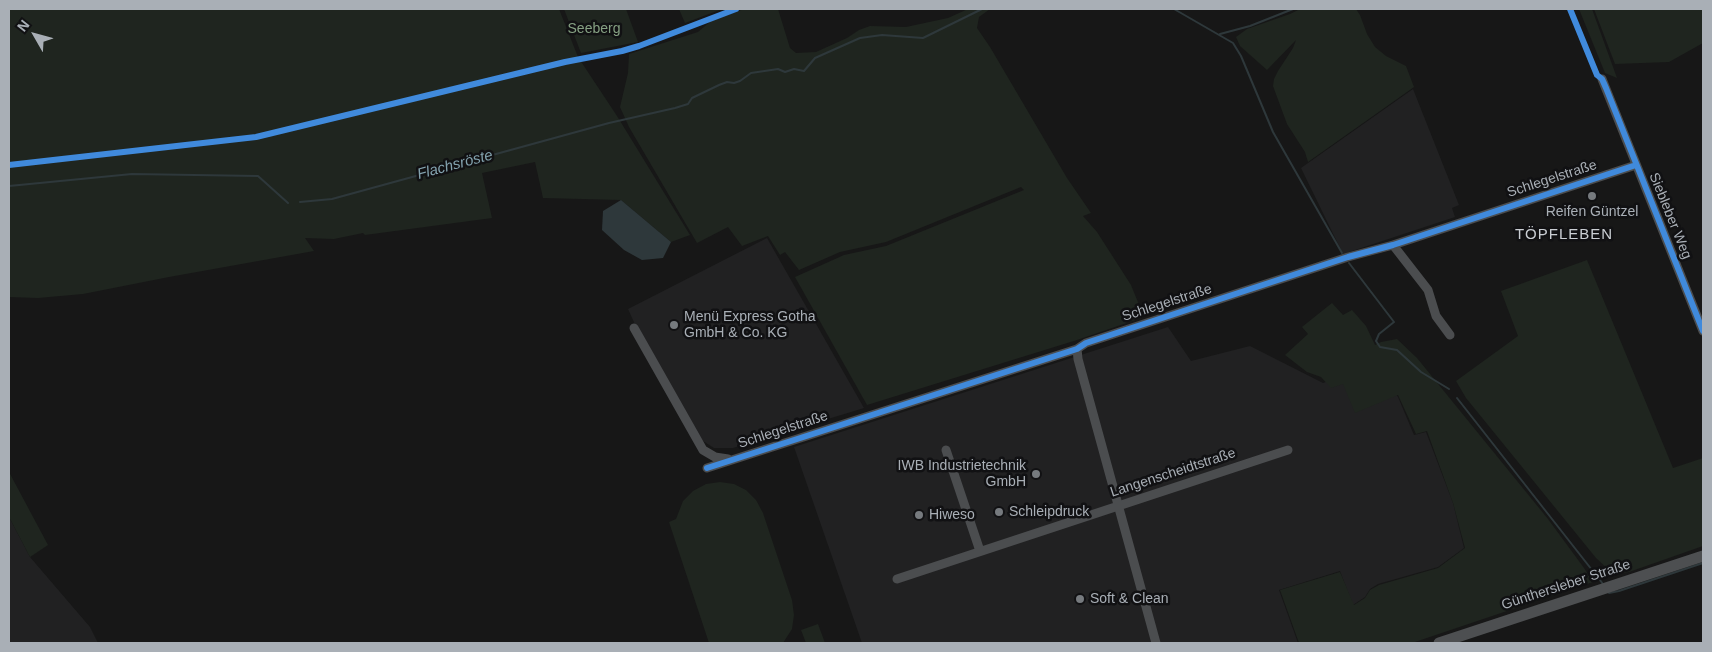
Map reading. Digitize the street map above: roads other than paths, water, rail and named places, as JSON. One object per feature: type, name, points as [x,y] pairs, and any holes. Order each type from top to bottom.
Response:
[{"type":"main road","name":"Günthersleber Straße","points":[[1439,643],[1703,556]]},
{"type":"street","name":"Siebleber Weg","points":[[1602,79],[1703,331]]},
{"type":"street","name":"Schlegelstraße","points":[[706,468],[1077,349],[1086,343],[1636,165]]},
{"type":"street","points":[[1393,245],[1428,290],[1436,316],[1450,335]]},
{"type":"street","name":"Schlegelstraße","points":[[634,328],[703,450],[716,457],[730,460]]},
{"type":"street","points":[[1077,349],[1117,506],[1156,643]]},
{"type":"street","points":[[946,450],[980,551]]},
{"type":"street","name":"Langenscheidtstraße","points":[[897,579],[1288,450]]},
{"type":"waterway","points":[[300,202],[332,199],[609,123],[675,108],[688,104],[692,98],[719,85],[740,81],[751,73],[778,69],[785,72],[794,69],[804,71],[815,58],[860,38],[882,35],[923,38],[982,9]]},
{"type":"waterway","points":[[1174,9],[1233,43],[1241,56],[1273,132],[1342,253]]},
{"type":"waterway","points":[[1220,34],[1250,26],[1293,9]]},
{"type":"waterway","name":"Flachsröste","points":[[9,186],[132,174],[258,176],[288,203]]},
{"type":"waterway","points":[[1349,263],[1394,322],[1379,334],[1376,341],[1380,347],[1397,350],[1421,372],[1449,389]]},
{"type":"waterway","points":[[1457,398],[1603,584]]},
{"type":"waterway","points":[[1609,592],[1619,591],[1703,563]]},
{"type":"place","name":"Reifen Güntzel","points":[[1592,196]]},
{"type":"place","name":"Menü Express Gotha GmbH & Co. KG","points":[[674,325]]},
{"type":"place","name":"IWB Industrietechnik GmbH","points":[[1036,474]]},
{"type":"place","name":"Schleipdruck","points":[[999,512]]},
{"type":"place","name":"Hiweso","points":[[919,515]]},
{"type":"place","name":"Soft & Clean","points":[[1080,599]]},
{"type":"district","name":"TÖPFLEBEN","points":[[1564,235]]},
{"type":"park label","name":"Seeberg","points":[[594,29]]}]
